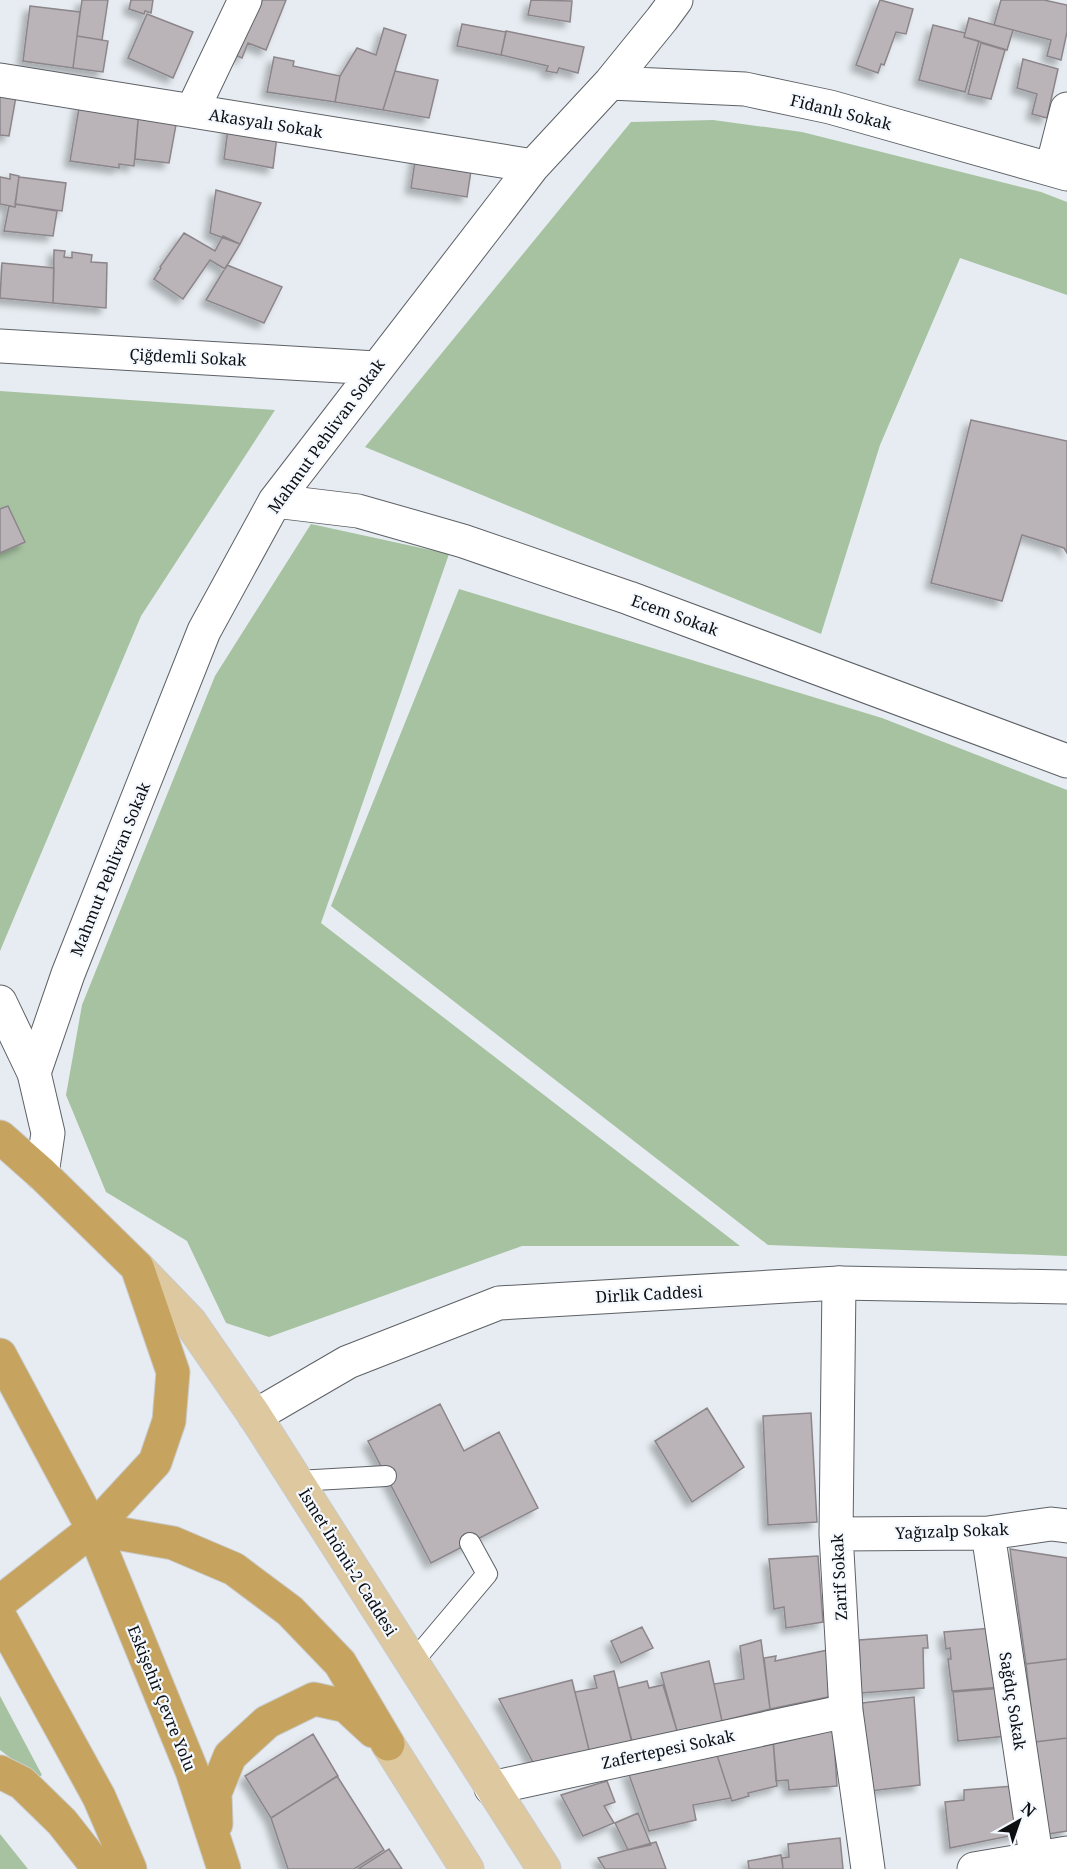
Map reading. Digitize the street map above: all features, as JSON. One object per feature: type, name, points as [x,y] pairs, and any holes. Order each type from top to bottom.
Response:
[{"type":"highway","points":[[0,1137],[42,1174],[137,1267],[173,1372],[170,1421],[155,1462],[93,1529],[0,1602]]},
{"type":"highway","name":"Eskişehir Çevre Yolu","points":[[0,1355],[93,1529],[192,1771],[220,1855]]},
{"type":"highway","points":[[93,1529],[173,1543],[234,1569],[290,1611],[340,1663],[388,1744]]},
{"type":"highway","points":[[0,1617],[99,1797],[130,1869]]},
{"type":"highway","points":[[220,1855],[215,1793],[230,1756],[267,1722],[314,1700],[346,1706],[388,1744]]},
{"type":"highway","points":[[0,1772],[22,1783],[62,1822],[99,1869]]},
{"type":"main road","name":"İsmet İnönü-2 Caddesi","points":[[137,1267],[190,1322],[255,1416],[544,1869]]},
{"type":"main road","points":[[388,1744],[467,1869]]},
{"type":"street","points":[[192,111],[245,0]]},
{"type":"street","name":"Mahmut Pehlivan Sokak","points":[[34,1073],[68,974],[204,631],[275,501],[533,166],[610,83],[676,0]]},
{"type":"street","name":"Akasyalı Sokak","points":[[0,80],[533,166]]},
{"type":"street","name":"Fidanlı Sokak","points":[[610,83],[745,89],[830,107],[1060,171]]},
{"type":"street","points":[[1060,171],[1067,109]]},
{"type":"street","name":"Çiğdemli Sokak","points":[[0,346],[376,368]]},
{"type":"street","name":"Ecem Sokak","points":[[275,501],[358,511],[463,541],[629,598],[1067,761]]},
{"type":"street","points":[[0,1002],[34,1073],[48,1133],[42,1174]]},
{"type":"street","name":"Dirlik Caddesi","points":[[255,1416],[348,1362],[499,1303],[839,1282],[1067,1287]]},
{"type":"street","name":"Zarif Sokak","points":[[839,1282],[836,1534],[846,1711],[868,1869]]},
{"type":"street","name":"Yağızalp Sokak","points":[[836,1534],[988,1533],[1051,1524],[1067,1526]]},
{"type":"street","name":"Sağdıç Sokak","points":[[988,1533],[1047,1860]]},
{"type":"street","name":"Zafertepesi Sokak","points":[[491,1788],[846,1711]]},
{"type":"street","points":[[974,1869],[1047,1860]]},
{"type":"lane","points":[[297,1481],[386,1476]]},
{"type":"lane","points":[[412,1663],[487,1574],[470,1543]]},
{"type":"green space","points":[[713,120],[802,132],[1041,192],[1067,202],[1067,295],[960,258],[880,445],[821,634],[365,447],[631,122]]},
{"type":"green space","points":[[0,391],[275,410],[141,616],[0,951]]},
{"type":"green space","points":[[311,524],[449,554],[321,923],[740,1246],[522,1246],[269,1337],[226,1323],[187,1241],[106,1192],[66,1095],[82,1005],[215,676]]},
{"type":"green space","points":[[459,589],[882,718],[1067,790],[1067,1256],[768,1245],[331,906]]},
{"type":"green space","points":[[0,1696],[42,1775],[37,1778],[0,1750]]},
{"type":"green space","points":[[0,1834],[28,1869],[0,1869]]},
{"type":"building","points":[[82,0],[108,0],[102,40],[77,36]]},
{"type":"building","points":[[131,0],[153,0],[151,13],[145,11],[144,14],[129,9]]},
{"type":"building","points":[[247,0],[286,0],[266,50],[248,43],[242,58],[226,51]]},
{"type":"building","points":[[531,0],[572,1],[570,22],[528,15]]},
{"type":"building","points":[[880,0],[913,9],[906,34],[896,32],[884,65],[881,64],[878,73],[856,65]]},
{"type":"building","points":[[1001,0],[1044,0],[1067,5],[1067,32],[1061,60],[1047,56],[1051,40],[994,25]]},
{"type":"building","points":[[30,6],[80,12],[73,68],[23,61]]},
{"type":"building","points":[[147,14],[193,32],[173,78],[128,58]]},
{"type":"building","points":[[969,18],[1013,30],[1007,50],[964,37]]},
{"type":"building","points":[[462,24],[506,32],[501,55],[457,46]]},
{"type":"building","points":[[933,25],[965,33],[964,37],[979,41],[965,92],[919,80]]},
{"type":"building","points":[[384,28],[406,35],[383,110],[335,102],[340,76],[357,48],[376,55]]},
{"type":"building","points":[[506,31],[584,47],[578,73],[559,68],[557,73],[546,71],[548,66],[501,55]]},
{"type":"building","points":[[77,36],[108,41],[103,72],[73,68]]},
{"type":"building","points":[[981,43],[1005,50],[991,99],[968,94]]},
{"type":"building","points":[[274,57],[294,61],[293,66],[340,76],[335,102],[267,92]]},
{"type":"building","points":[[1023,59],[1058,69],[1047,118],[1032,114],[1037,94],[1017,88]]},
{"type":"building","points":[[395,71],[438,80],[429,118],[383,110]]},
{"type":"building","points":[[0,89],[17,91],[9,136],[0,135]]},
{"type":"building","points":[[80,102],[139,109],[134,166],[119,164],[119,168],[70,161]]},
{"type":"building","points":[[139,109],[178,114],[169,163],[135,159]]},
{"type":"building","points":[[229,121],[278,128],[273,168],[224,159]]},
{"type":"building","points":[[416,155],[472,164],[467,197],[411,188]]},
{"type":"building","points":[[10,174],[19,176],[15,207],[0,204],[0,177],[10,179]]},
{"type":"building","points":[[19,177],[66,183],[62,211],[15,204]]},
{"type":"building","points":[[216,190],[261,203],[240,244],[210,233]]},
{"type":"building","points":[[16,204],[57,211],[53,236],[4,231],[9,206],[15,207]]},
{"type":"building","points":[[184,233],[215,251],[223,236],[240,244],[225,269],[210,260],[183,299],[154,279]]},
{"type":"building","points":[[54,250],[65,251],[64,257],[72,258],[72,252],[92,255],[91,262],[107,263],[106,308],[53,303]]},
{"type":"building","points":[[2,263],[54,268],[53,303],[0,298]]},
{"type":"building","points":[[227,265],[282,287],[264,323],[206,300]]},
{"type":"building","points":[[971,420],[1067,441],[1067,553],[1064,548],[1022,535],[1002,601],[931,583]]},
{"type":"building","points":[[8,506],[25,542],[0,553],[0,509]]},
{"type":"building","points":[[440,1404],[464,1451],[499,1432],[538,1508],[431,1563],[368,1441]]},
{"type":"building","points":[[707,1408],[744,1467],[692,1502],[655,1441]]},
{"type":"building","points":[[811,1413],[817,1522],[768,1525],[763,1416]]},
{"type":"building","points":[[1010,1549],[1067,1558],[1067,1659],[1026,1664]]},
{"type":"building","points":[[818,1556],[823,1622],[786,1628],[784,1607],[774,1609],[769,1559]]},
{"type":"building","points":[[642,1627],[653,1648],[621,1663],[611,1641]]},
{"type":"building","points":[[993,1628],[1002,1687],[952,1691],[948,1659],[951,1659],[950,1648],[946,1649],[944,1632]]},
{"type":"building","points":[[927,1635],[928,1648],[923,1648],[924,1688],[861,1693],[859,1640]]},
{"type":"building","points":[[761,1640],[770,1709],[722,1721],[714,1684],[744,1679],[740,1646]]},
{"type":"building","points":[[828,1650],[833,1696],[770,1709],[764,1658],[776,1656],[775,1661]]},
{"type":"building","points":[[1067,1659],[1067,1738],[1035,1742],[1026,1664]]},
{"type":"building","points":[[709,1661],[722,1721],[677,1731],[661,1673]]},
{"type":"building","points":[[614,1671],[632,1743],[590,1754],[575,1692],[597,1688],[594,1676]]},
{"type":"building","points":[[572,1680],[590,1754],[535,1766],[499,1699]]},
{"type":"building","points":[[647,1681],[649,1688],[663,1685],[677,1731],[632,1741],[618,1688]]},
{"type":"building","points":[[1003,1688],[1007,1736],[958,1741],[953,1692]]},
{"type":"building","points":[[914,1697],[920,1785],[870,1791],[862,1703]]},
{"type":"building","points":[[833,1727],[837,1786],[789,1790],[788,1780],[776,1781],[773,1739]]},
{"type":"building","points":[[313,1734],[338,1776],[271,1818],[245,1776]]},
{"type":"building","points":[[1067,1738],[1067,1831],[1048,1834],[1035,1742]]},
{"type":"building","points":[[773,1739],[777,1786],[748,1793],[749,1796],[732,1801],[716,1752]]},
{"type":"building","points":[[716,1752],[731,1798],[693,1805],[696,1820],[649,1831],[628,1772]]},
{"type":"building","points":[[337,1776],[384,1850],[354,1869],[288,1869],[271,1818]]},
{"type":"building","points":[[607,1781],[615,1802],[604,1806],[614,1823],[583,1836],[561,1795]]},
{"type":"building","points":[[1013,1786],[1019,1834],[950,1848],[945,1802],[964,1800],[964,1790]]},
{"type":"building","points":[[638,1813],[651,1845],[628,1850],[615,1823]]},
{"type":"building","points":[[840,1838],[843,1869],[783,1869],[782,1858],[789,1857],[788,1844]]},
{"type":"building","points":[[656,1842],[666,1869],[605,1869],[598,1858]]},
{"type":"building","points":[[389,1849],[402,1869],[358,1869]]},
{"type":"building","points":[[781,1855],[783,1869],[749,1869],[748,1861]]}]
